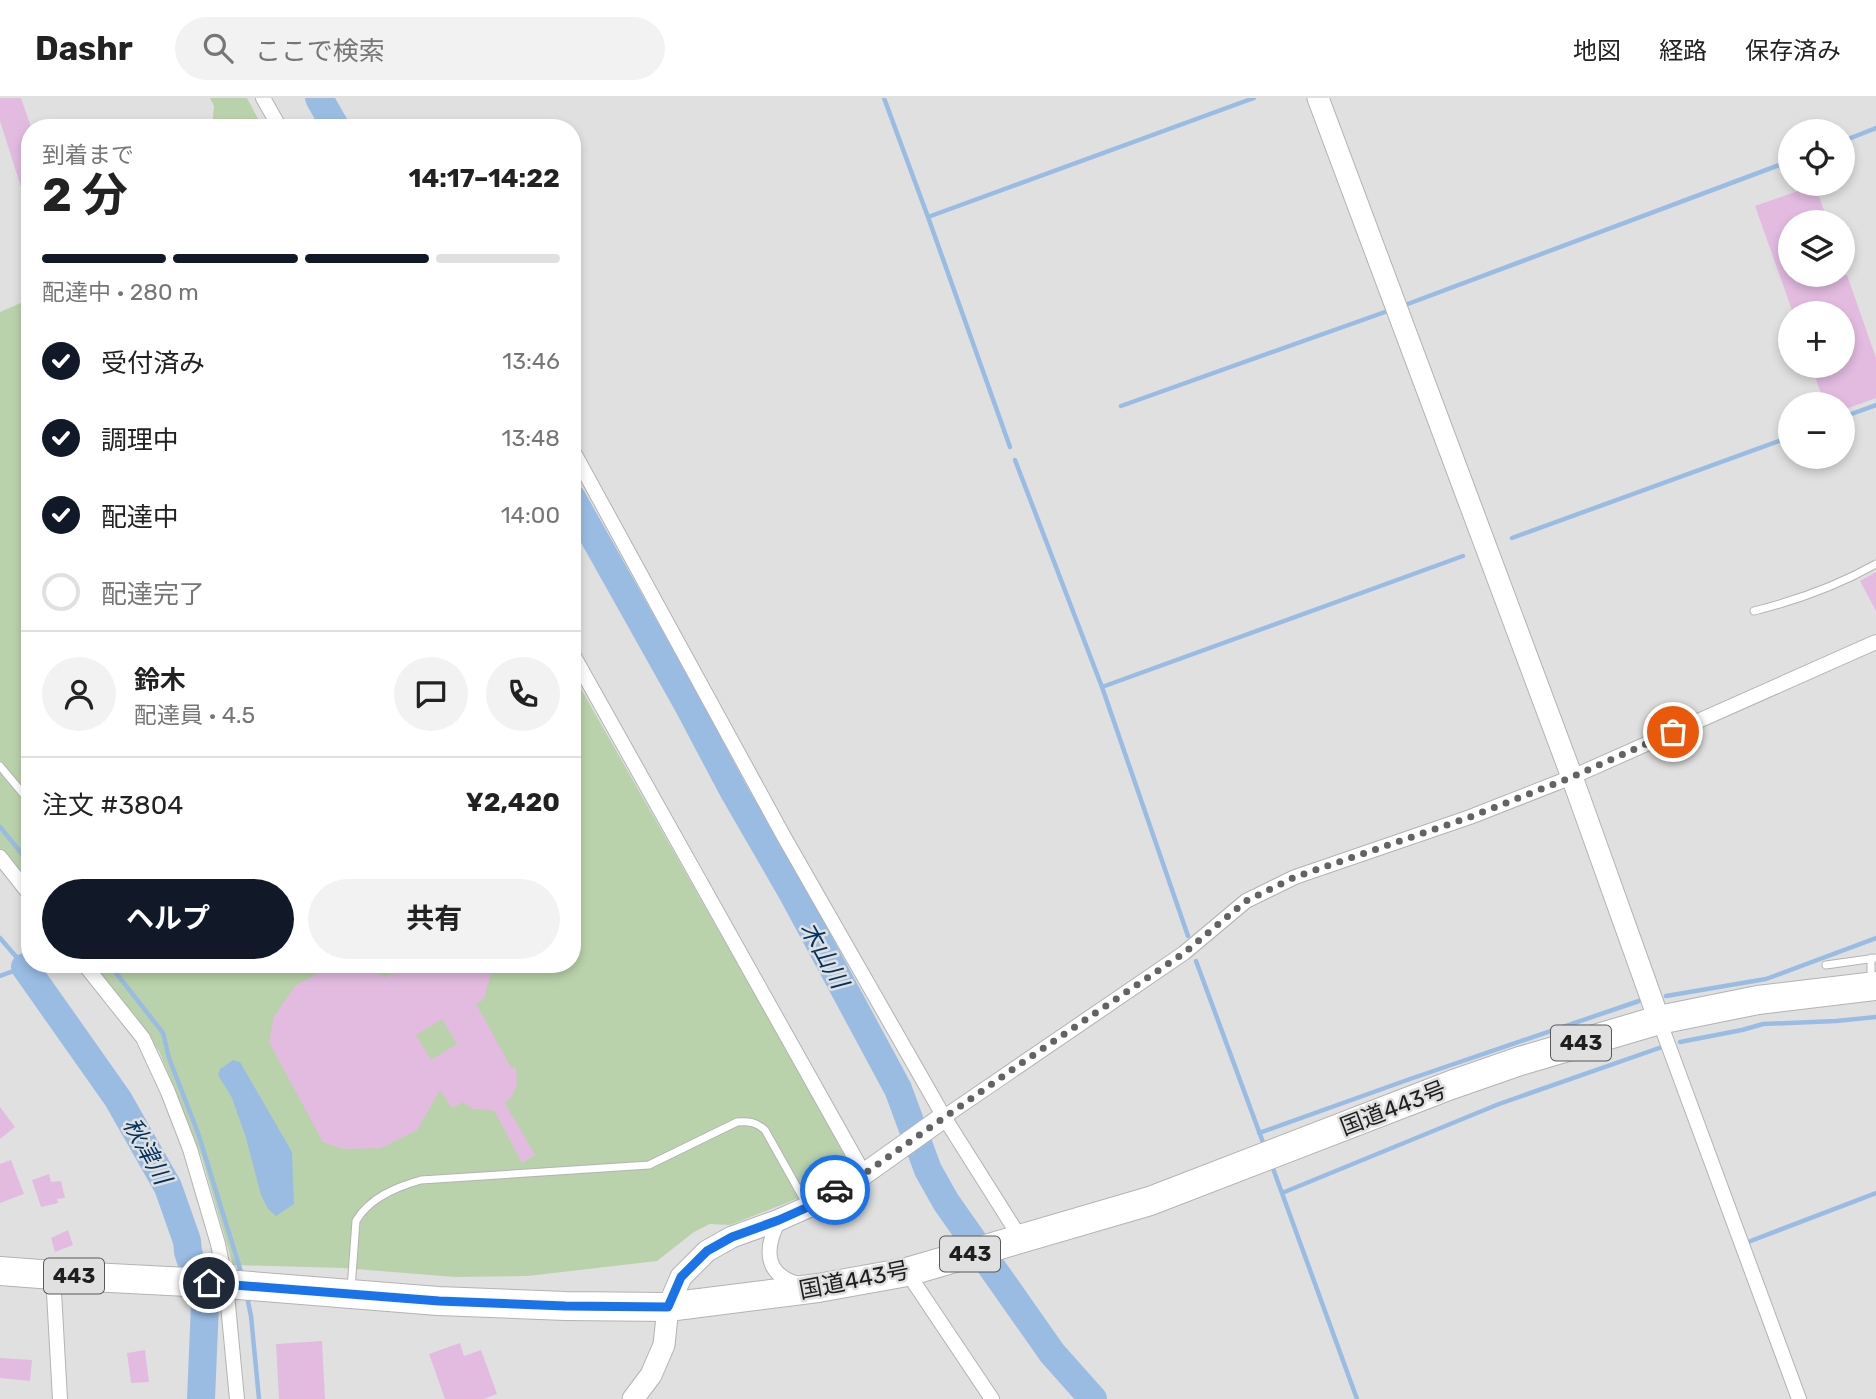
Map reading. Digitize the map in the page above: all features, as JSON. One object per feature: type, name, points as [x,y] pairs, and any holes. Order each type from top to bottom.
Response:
[{"type":"highway","name":"国道443号","points":[[0,1271],[464,1302],[565,1306],[668,1307],[818,1288],[913,1270],[1150,1201],[1451,1085],[1520,1061],[1659,1020],[1758,1000],[1874,986]]},
{"type":"street","points":[[263,98],[275,119]]},
{"type":"street","points":[[1318,98],[1572,777],[1800,1399]]},
{"type":"street","points":[[581,465],[783,835],[944,1117],[1021,1239]]},
{"type":"street","points":[[633,1399],[651,1375],[664,1345],[668,1307],[681,1277],[707,1251],[732,1237],[808,1207],[868,1171],[1184,953],[1246,901],[1295,877],[1470,817],[1572,777],[1876,642]]},
{"type":"street","points":[[581,669],[868,1171]]},
{"type":"street","points":[[0,857],[21,884]]},
{"type":"street","points":[[91,973],[143,1038],[190,1149],[218,1244],[238,1285],[237,1399]]},
{"type":"street","points":[[779,1220],[771,1235],[768,1250],[772,1266],[779,1275],[796,1284],[818,1288]]},
{"type":"street","points":[[913,1270],[992,1399]]},
{"type":"street","points":[[53,1275],[60,1399]]},
{"type":"lane","points":[[1754,611],[1791,602],[1849,579],[1876,564]]},
{"type":"lane","points":[[0,766],[21,791]]},
{"type":"lane","points":[[1826,965],[1873,958],[1874,986]]},
{"type":"lane","points":[[351,1293],[356,1221],[361,1211],[390,1191],[421,1181],[649,1165],[737,1122],[748,1121],[765,1130],[808,1207]]},
{"type":"green space","points":[[210,98],[247,98],[258,119],[213,119],[214,106]]},
{"type":"green space","points":[[21,303],[21,878],[0,850],[0,312]]},
{"type":"green space","points":[[581,689],[854,1169],[821,1188],[730,1225],[710,1224],[694,1232],[657,1261],[528,1276],[455,1277],[343,1268],[233,1265],[202,1158],[159,1051],[97,973],[581,973]]},
{"type":"water","points":[[233,1060],[240,1062],[292,1152],[294,1204],[276,1216],[268,1209],[261,1195],[232,1098],[218,1075],[220,1069]]},
{"type":"building","points":[[0,98],[21,98],[28,119],[21,119],[21,187],[0,121]]},
{"type":"building","points":[[1784,196],[1819,196],[1824,210],[1778,210],[1778,271],[1755,206]]},
{"type":"building","points":[[1784,287],[1851,287],[1876,358],[1876,398],[1855,406],[1855,392],[1821,392],[1815,378],[1855,378],[1855,301],[1789,301]]},
{"type":"building","points":[[1876,572],[1876,611],[1860,581]]},
{"type":"building","points":[[319,973],[378,973],[385,977],[392,973],[490,973],[483,1000],[476,1004],[512,1069],[516,1067],[517,1084],[512,1096],[505,1103],[535,1155],[522,1163],[494,1110],[473,1109],[463,1102],[452,1108],[440,1090],[417,1130],[381,1148],[344,1149],[323,1142],[269,1042],[274,1017],[295,986]],"holes":[[[442,1019],[457,1044],[431,1060],[416,1035]]]},
{"type":"building","points":[[0,1107],[15,1127],[0,1139]]},
{"type":"building","points":[[11,1160],[24,1194],[0,1203],[0,1164]]},
{"type":"building","points":[[49,1174],[51,1182],[61,1181],[65,1198],[57,1199],[58,1203],[41,1207],[32,1180]]},
{"type":"building","points":[[68,1230],[73,1245],[55,1252],[51,1238]]},
{"type":"building","points":[[322,1341],[325,1399],[279,1399],[276,1344]]},
{"type":"building","points":[[460,1343],[464,1356],[481,1350],[497,1394],[483,1399],[445,1399],[429,1354]]},
{"type":"building","points":[[145,1350],[149,1382],[131,1383],[127,1353]]},
{"type":"building","points":[[0,1358],[32,1360],[30,1381],[0,1378]]},
{"type":"waterway","name":"木山川","points":[[319,98],[331,119]]},
{"type":"waterway","points":[[884,98],[1010,447]]},
{"type":"waterway","points":[[928,217],[1254,98]]},
{"type":"waterway","points":[[1855,136],[1876,128]]},
{"type":"waterway","points":[[1405,305],[1778,165]]},
{"type":"waterway","points":[[1121,406],[1385,312]]},
{"type":"waterway","points":[[1855,413],[1876,405]]},
{"type":"waterway","points":[[1512,538],[1778,441]]},
{"type":"waterway","points":[[1015,460],[1102,687],[1188,936]]},
{"type":"waterway","name":"木山川","points":[[581,514],[793,894],[898,1089],[928,1170],[946,1202],[1052,1353],[1093,1399]]},
{"type":"waterway","points":[[1102,687],[1463,556]]},
{"type":"waterway","points":[[0,827],[21,853]]},
{"type":"waterway","name":"秋津川","points":[[0,938],[21,962]]},
{"type":"waterway","points":[[1666,996],[1766,979],[1876,938]]},
{"type":"waterway","points":[[1196,961],[1264,1145]]},
{"type":"waterway","name":"秋津川","points":[[0,976],[21,968]]},
{"type":"waterway","name":"秋津川","points":[[29,973],[118,1099],[168,1187],[205,1304],[201,1399]]},
{"type":"waterway","points":[[116,973],[163,1033],[169,1058],[198,1133],[242,1275]]},
{"type":"waterway","points":[[1259,1133],[1639,1001]]},
{"type":"waterway","points":[[1680,1042],[1763,1024],[1876,1017]]},
{"type":"waterway","points":[[1282,1193],[1499,1104],[1662,1047]]},
{"type":"waterway","points":[[1271,1163],[1357,1399]]},
{"type":"waterway","points":[[1748,1242],[1876,1193]]},
{"type":"waterway","points":[[247,1297],[259,1399]]},
{"type":"way so far","points":[[835,1190],[864,1174],[1184,953],[1246,901],[1295,877],[1470,817],[1572,777],[1673,732]]},
{"type":"route","points":[[209,1283],[439,1301],[668,1307],[681,1277],[707,1251],[732,1237],[808,1207],[835,1190]]}]
